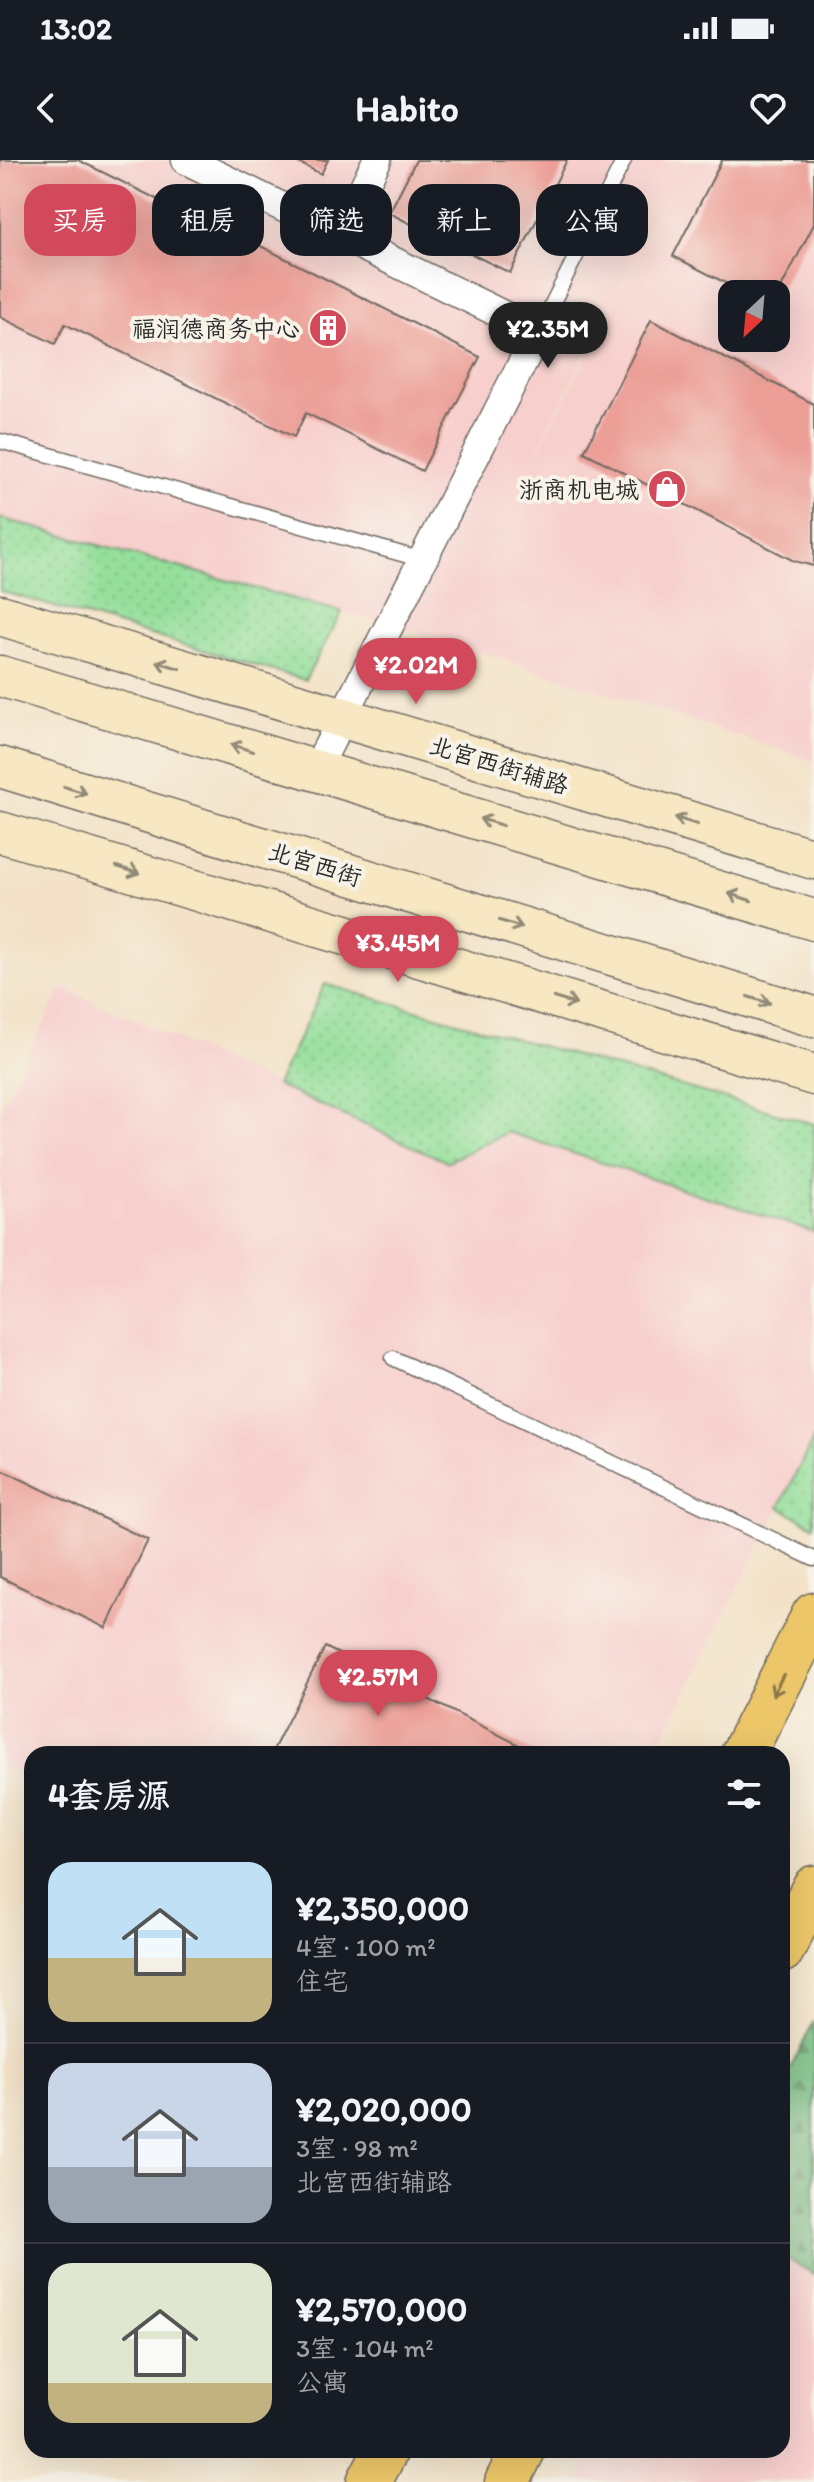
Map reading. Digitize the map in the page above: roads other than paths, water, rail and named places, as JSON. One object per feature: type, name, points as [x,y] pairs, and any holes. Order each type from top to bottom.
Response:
[{"type":"main road","name":"北宫西街辅路","points":[[0,615],[814,859]]},
{"type":"main road","points":[[0,676],[814,920]]},
{"type":"main road","name":"北宫西街","points":[[0,767],[814,1017]]},
{"type":"main road","points":[[0,832],[814,1075]]},
{"type":"main road","points":[[747,1746],[814,1615]]},
{"type":"main road","points":[[790,1934],[814,1888]]},
{"type":"main road","points":[[369,2482],[382,2458]]},
{"type":"main road","points":[[507,2482],[519,2458]]},
{"type":"street","points":[[186,160],[280,206]]},
{"type":"street","points":[[365,184],[377,160]]},
{"type":"street","points":[[316,770],[538,332],[383,256]]},
{"type":"lane","points":[[538,332],[624,160]]},
{"type":"lane","points":[[0,441],[423,560]]},
{"type":"lane","points":[[393,1358],[814,1559]]},
{"type":"place","name":"福润德商务中心","points":[[328,328]]},
{"type":"place","name":"浙商机电城","points":[[667,489]]}]
